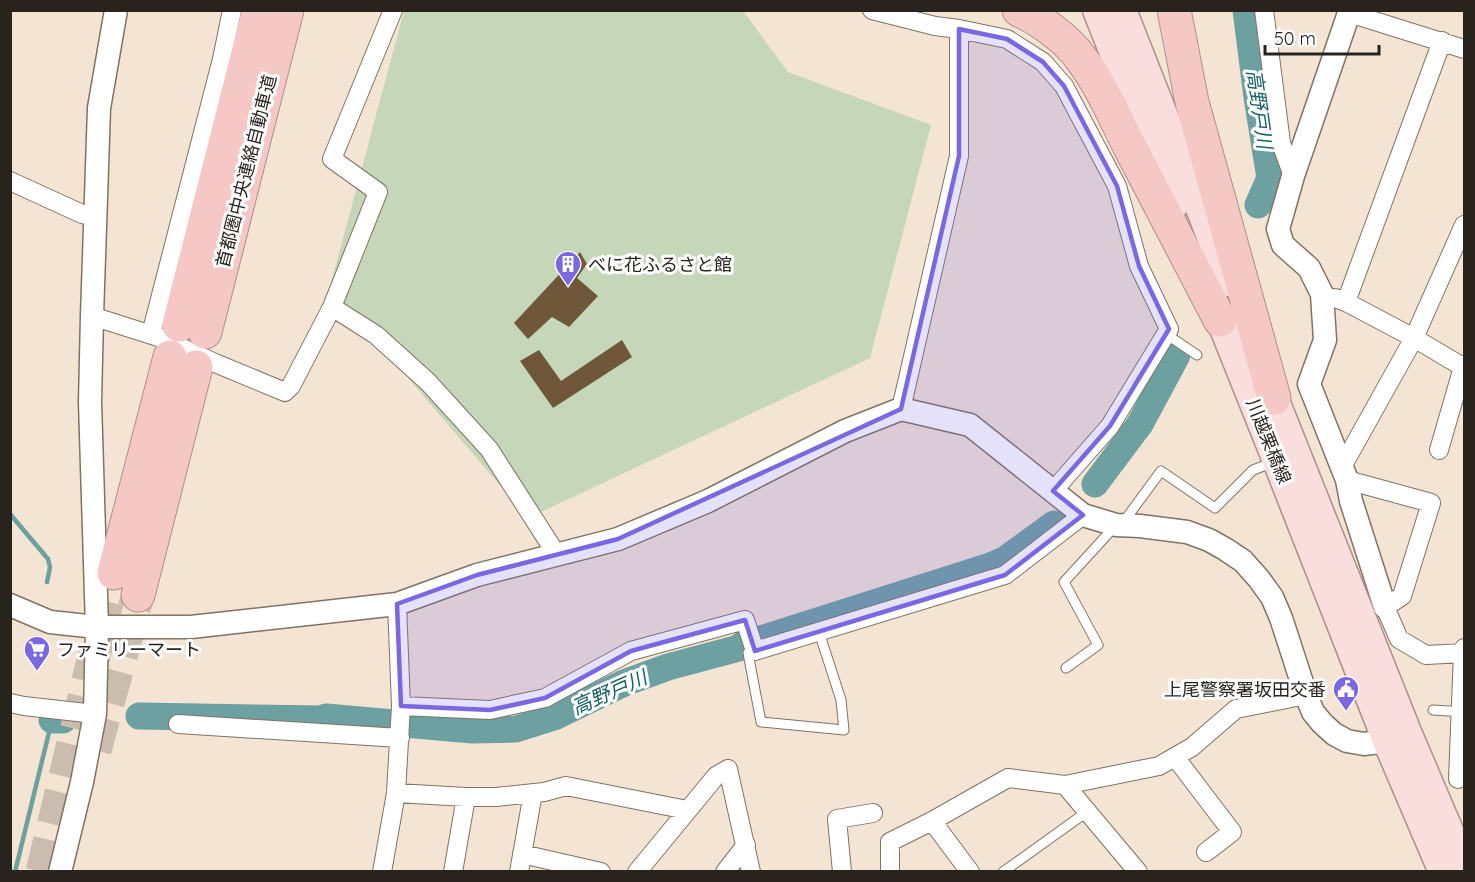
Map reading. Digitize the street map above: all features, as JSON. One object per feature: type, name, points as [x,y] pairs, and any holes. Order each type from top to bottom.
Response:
[{"type":"highway","points":[[272,71],[292,10]]},
{"type":"highway","points":[[1019,10],[1053,32],[1079,55],[1100,86],[1220,320]]},
{"type":"highway","points":[[1174,10],[1192,102],[1274,398]]},
{"type":"highway","name":"首都圏中央連絡自動車道","points":[[180,343],[272,71],[259,11]]},
{"type":"highway","name":"首都圏中央連絡自動車道","points":[[126,584],[180,343],[259,11]]},
{"type":"main road","name":"川越栗橋線","points":[[1097,10],[1277,461],[1397,736],[1426,776],[1464,866]]},
{"type":"main road","name":"川越栗橋線","points":[[1122,10],[1274,398],[1397,736],[1443,872]]},
{"type":"street","points":[[60,872],[95,714],[97,627],[90,402],[92,316],[99,108],[116,10]]},
{"type":"street","points":[[92,316],[180,343],[215,363],[285,392],[291,386],[332,307],[378,192],[332,159],[393,10]]},
{"type":"street","points":[[872,10],[934,26],[1007,39],[1043,62],[1064,86],[1117,186],[1139,266],[1169,329],[1110,426],[1053,491]]},
{"type":"street","points":[[1264,10],[1281,143],[1293,176]]},
{"type":"street","points":[[1426,776],[1461,779],[1464,652],[1426,655],[1399,639],[1385,607],[1344,474],[1309,384],[1325,340],[1322,294],[1309,268],[1283,245],[1278,229],[1293,176],[1349,12],[1464,49]]},
{"type":"street","points":[[901,409],[959,156],[959,29]]},
{"type":"street","points":[[1346,302],[1442,41]]},
{"type":"street","points":[[10,181],[82,214],[96,216]]},
{"type":"street","points":[[1344,474],[1414,338],[1464,225]]},
{"type":"street","points":[[1322,294],[1346,302],[1464,366],[1439,450]]},
{"type":"street","points":[[332,307],[376,335],[428,382],[489,449],[557,555]]},
{"type":"street","points":[[10,605],[50,622],[97,627],[191,627],[397,604],[477,575],[618,539],[708,501],[845,431],[901,409],[970,425],[1083,515],[1118,526],[1140,526],[1187,532],[1226,549],[1243,561],[1272,597],[1313,712],[1334,734],[1347,741],[1364,744],[1397,736]]},
{"type":"street","points":[[1344,474],[1431,503],[1402,596],[1385,607]]},
{"type":"street","points":[[401,706],[490,710],[545,698],[631,651],[745,620],[755,651],[1005,575],[1083,515]]},
{"type":"street","points":[[382,872],[396,793],[400,738],[397,604]]},
{"type":"street","points":[[890,872],[890,842],[933,822],[1008,778],[1065,785],[1159,766],[1192,747],[1236,709],[1306,695]]},
{"type":"street","points":[[10,703],[95,714]]},
{"type":"street","points":[[178,724],[400,738]]},
{"type":"street","points":[[1175,757],[1232,832],[1206,852]]},
{"type":"street","points":[[637,872],[716,776],[728,769],[751,872]]},
{"type":"street","points":[[1065,785],[1134,870]]},
{"type":"street","points":[[396,793],[496,797],[543,792],[566,786],[687,810]]},
{"type":"street","points":[[533,793],[521,863],[601,872]]},
{"type":"street","points":[[453,872],[466,797]]},
{"type":"street","points":[[842,872],[837,819],[873,813]]},
{"type":"street","points":[[933,822],[970,872]]},
{"type":"street","points":[[725,872],[746,845]]},
{"type":"lane","points":[[1166,334],[1197,355]]},
{"type":"lane","points":[[1066,668],[1098,645],[1064,582],[1118,526],[1161,471],[1215,508],[1253,470],[1277,461]]},
{"type":"lane","points":[[755,651],[748,653],[761,722],[844,730],[841,700],[819,632]]},
{"type":"lane","points":[[1434,710],[1462,712]]},
{"type":"lane","points":[[1003,872],[1088,811]]},
{"type":"highlighted area","points":[[959,29],[1007,39],[1043,62],[1064,86],[1117,186],[1139,266],[1169,329],[1110,426],[1053,491],[1083,515],[1005,575],[755,651],[745,620],[631,651],[545,698],[490,710],[401,706],[397,604],[477,575],[618,539],[901,409],[959,156]]},
{"type":"green space","points":[[404,11],[743,11],[788,72],[931,125],[870,358],[528,518],[330,287]]},
{"type":"building","name":"べに花ふるさと館","points":[[580,252],[587,264],[577,278],[598,296],[569,327],[552,317],[528,339],[514,323]]},
{"type":"building","points":[[622,340],[632,357],[553,408],[520,361],[539,350],[561,381]]},
{"type":"waterway","name":"高野戸川","points":[[1246,10],[1270,178],[1258,205]]},
{"type":"waterway","name":"高野戸川","points":[[1095,484],[1140,424],[1177,355]]},
{"type":"waterway","points":[[10,514],[48,559],[50,567],[47,582]]},
{"type":"waterway","name":"高野戸川","points":[[139,716],[320,719],[326,717],[472,730],[516,729],[554,717],[624,683],[668,667],[739,648],[742,645],[990,566],[1006,559],[1054,524]]},
{"type":"waterway","name":"高野戸川","points":[[15,872],[52,720]]},
{"type":"waterway","name":"高野戸川","points":[[52,720],[63,720]]},
{"type":"tunnel","points":[[42,872],[114,573]]},
{"type":"tunnel","points":[[95,750],[138,595]]},
{"type":"place","name":"べに花ふるさと館","points":[[568,287]]},
{"type":"place","name":"ファミリーマート","points":[[37,672]]},
{"type":"place","name":"上尾警察署坂田交番","points":[[1346,712]]}]
